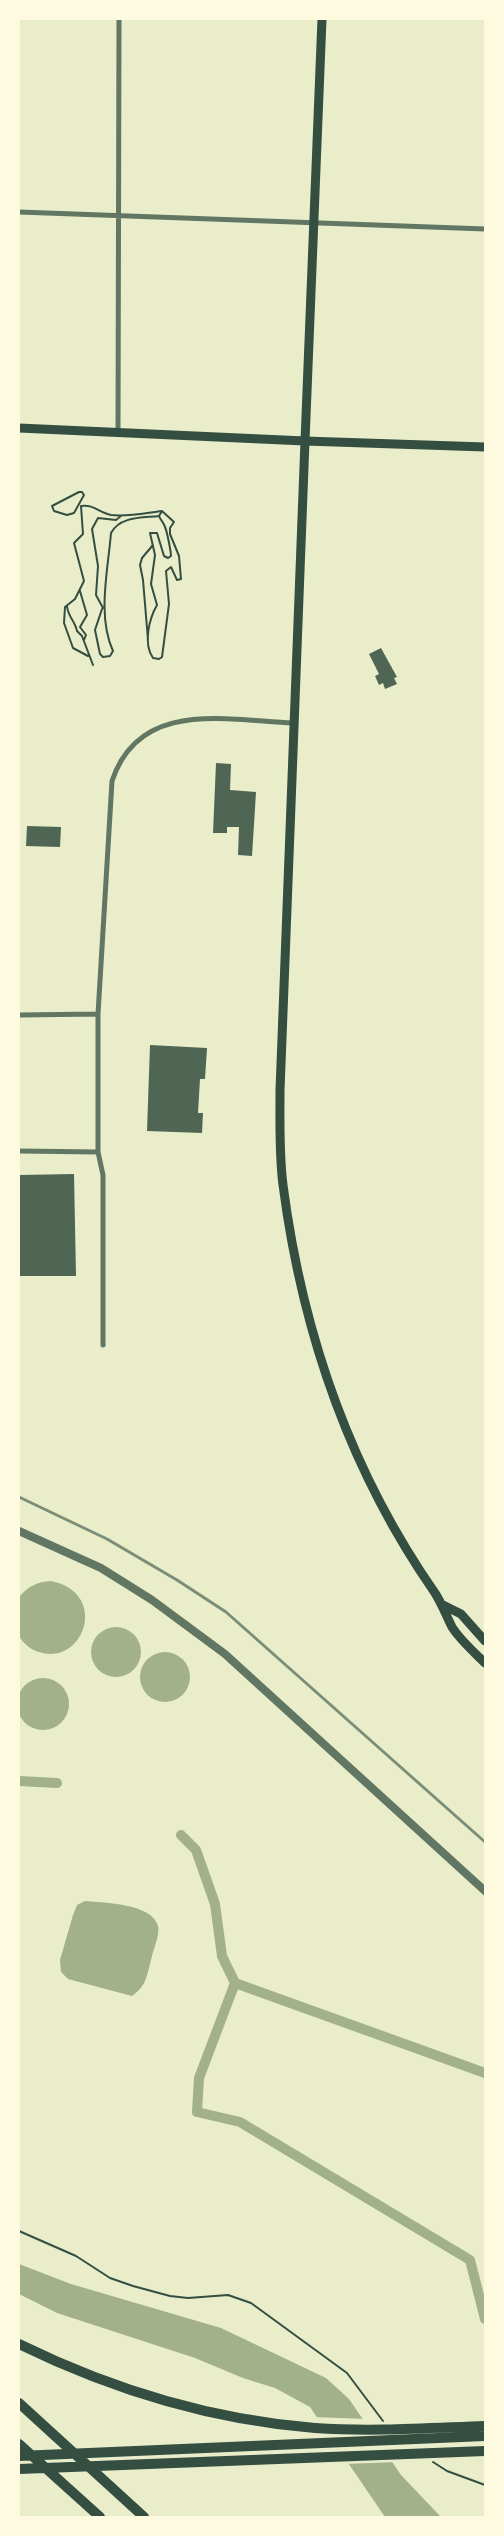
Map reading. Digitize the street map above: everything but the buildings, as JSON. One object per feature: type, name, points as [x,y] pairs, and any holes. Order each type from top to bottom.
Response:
[{"type":"highway","points":[[19,2344],[84,2373],[157,2398],[240,2418],[316,2428],[384,2429],[485,2426]]},
{"type":"highway","points":[[19,2403],[144,2517]]},
{"type":"highway","points":[[19,2456],[485,2436]]},
{"type":"highway","points":[[19,2444],[100,2517]]},
{"type":"highway","points":[[19,2469],[485,2450]]},
{"type":"main road","points":[[322,19],[280,1090],[283,1184],[299,1282],[320,1360],[352,1446],[396,1535],[443,1604],[453,1628],[485,1663]]},
{"type":"main road","points":[[19,428],[485,447]]},
{"type":"main road","points":[[443,1604],[461,1614],[485,1641]]},
{"type":"street","points":[[118,433],[119,19]]},
{"type":"street","points":[[19,212],[485,229]]},
{"type":"street","points":[[104,1345],[103,1174],[98,1152],[98,1014],[110,798],[117,766],[125,753],[148,732],[180,720],[294,723]]},
{"type":"street","points":[[19,1015],[98,1014]]},
{"type":"street","points":[[19,1151],[98,1152]]},
{"type":"street","points":[[19,1531],[101,1568],[152,1600],[225,1654],[485,1891]]},
{"type":"path","points":[[79,492],[82,492],[84,495],[74,513],[67,515],[54,511],[52,506],[79,492]]},
{"type":"path","points":[[88,656],[73,648],[64,622],[63,612],[75,599],[84,581],[74,543],[83,534],[82,506],[90,505],[107,514],[121,516],[162,511],[174,522],[170,528],[170,534],[179,556],[181,579],[177,580],[171,567],[166,571],[169,604],[162,657],[159,659],[153,658],[148,644],[140,565],[142,558],[153,545]]},
{"type":"path","points":[[159,516],[162,511]]},
{"type":"path","points":[[102,609],[96,595],[98,566],[92,529],[98,518],[116,520],[121,516]]},
{"type":"path","points":[[148,644],[151,616],[157,605],[152,584],[155,562],[150,533],[154,531],[157,533],[164,556],[168,558],[171,556],[165,527],[159,516]]},
{"type":"path","points":[[106,606],[102,609],[95,630],[96,641],[100,654],[103,657],[110,656],[113,651],[106,636],[111,533],[116,525],[129,520],[159,516]]},
{"type":"path","points":[[80,589],[81,600],[87,615],[80,627],[86,635],[84,640]]},
{"type":"path","points":[[67,606],[68,614],[84,640],[93,665]]},
{"type":"path","points":[[19,2231],[76,2256],[110,2278],[133,2286],[188,2298],[228,2295],[251,2303],[348,2374],[378,2417],[386,2423]]},
{"type":"path","points":[[432,2462],[447,2471],[485,2485]]},
{"type":"shaded area","points":[[51,1581],[70,1588],[81,1600],[85,1613],[84,1628],[77,1640],[67,1650],[53,1654],[33,1650],[19,1636],[20,1596],[34,1585]]},
{"type":"shaded area","points":[[111,1627],[121,1627],[134,1634],[141,1647],[141,1657],[134,1670],[121,1677],[111,1677],[102,1673],[95,1666],[91,1657],[91,1647],[95,1638],[102,1631]]},
{"type":"shaded area","points":[[160,1652],[170,1652],[183,1659],[190,1672],[190,1682],[183,1695],[170,1702],[160,1702],[151,1698],[144,1691],[140,1682],[140,1672],[144,1663],[151,1656]]},
{"type":"shaded area","points":[[38,1678],[48,1678],[58,1682],[65,1689],[69,1704],[65,1719],[58,1726],[48,1730],[38,1730],[28,1726],[21,1719],[17,1709],[17,1699],[21,1689],[28,1682]]},
{"type":"shaded area","points":[[85,1901],[115,1904],[137,1909],[154,1918],[158,1926],[158,1937],[146,1978],[141,1988],[132,1996],[68,1979],[61,1972],[60,1960],[73,1915],[77,1905]]},
{"type":"shaded area","points":[[19,2264],[71,2284],[221,2328],[326,2378],[349,2399],[401,2475],[441,2517],[385,2517],[310,2407],[275,2388],[243,2378],[195,2358],[57,2313],[19,2294]]},
{"type":"pier","points":[[313,2417],[366,2419],[395,2462],[346,2464]]},
{"type":"waterway","points":[[19,1781],[57,1783]]},
{"type":"waterway","points":[[181,1835],[196,1850],[215,1904],[222,1956],[235,1983],[485,2073]]},
{"type":"waterway","points":[[235,1983],[199,2078],[197,2112],[240,2122],[470,2260],[485,2319]]},
{"type":"railway","points":[[19,1497],[107,1539],[177,1580],[226,1612],[485,1842]]}]
